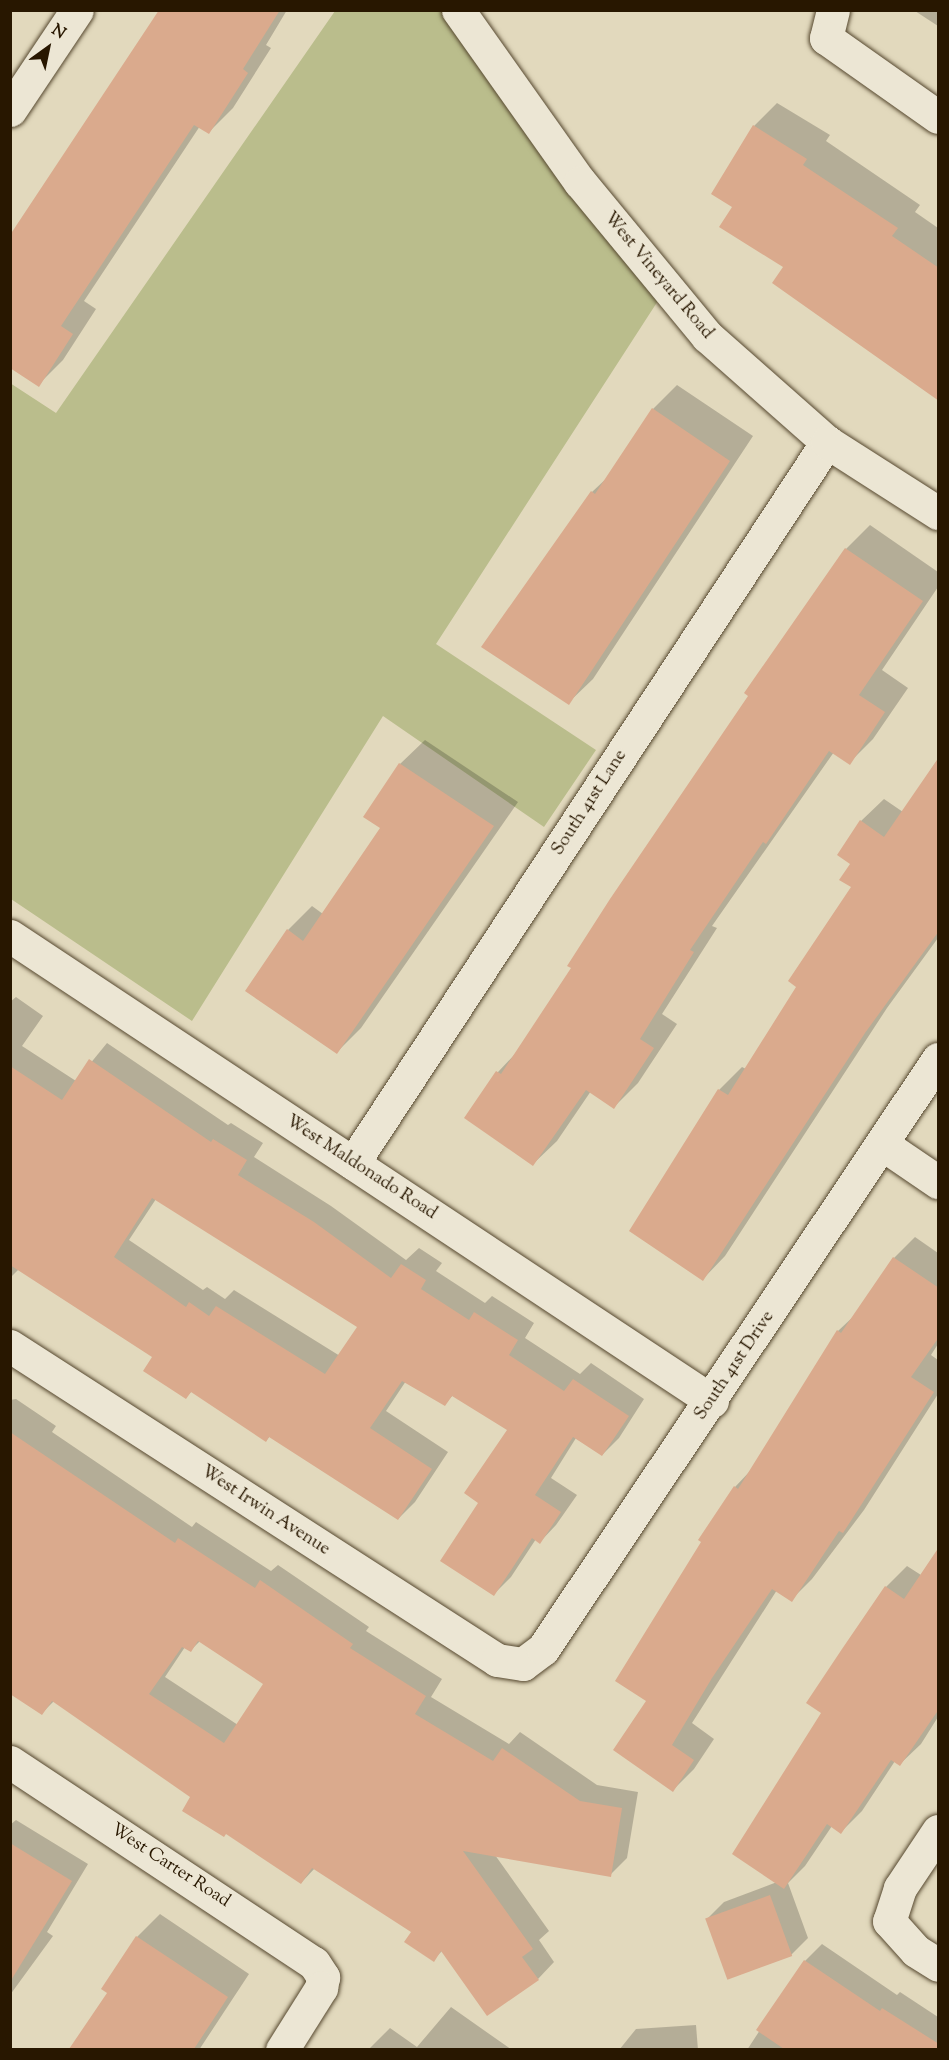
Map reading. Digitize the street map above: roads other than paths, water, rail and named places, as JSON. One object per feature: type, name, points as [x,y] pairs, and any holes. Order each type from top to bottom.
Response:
[{"type":"street","points":[[10,110],[77,10]]},
{"type":"street","name":"West Vineyard Road","points":[[458,10],[580,182],[665,290],[707,336],[827,442],[939,513]]},
{"type":"street","points":[[829,24],[939,117]]},
{"type":"street","name":"South 41st Lane","points":[[353,1163],[827,442]]},
{"type":"street","name":"West Maldonado Road","points":[[10,936],[712,1401]]},
{"type":"street","name":"South 41st Drive","points":[[523,1664],[543,1649],[712,1401],[939,1059]]},
{"type":"street","points":[[882,1144],[939,1182]]},
{"type":"street","name":"West Irwin Avenue","points":[[10,1346],[496,1660],[523,1664]]},
{"type":"street","name":"West Carter Road","points":[[10,1762],[302,1952],[323,1977],[317,1998],[282,2049]]},
{"type":"street","points":[[939,1831],[900,1888],[889,1921],[916,1951],[939,1965]]}]
